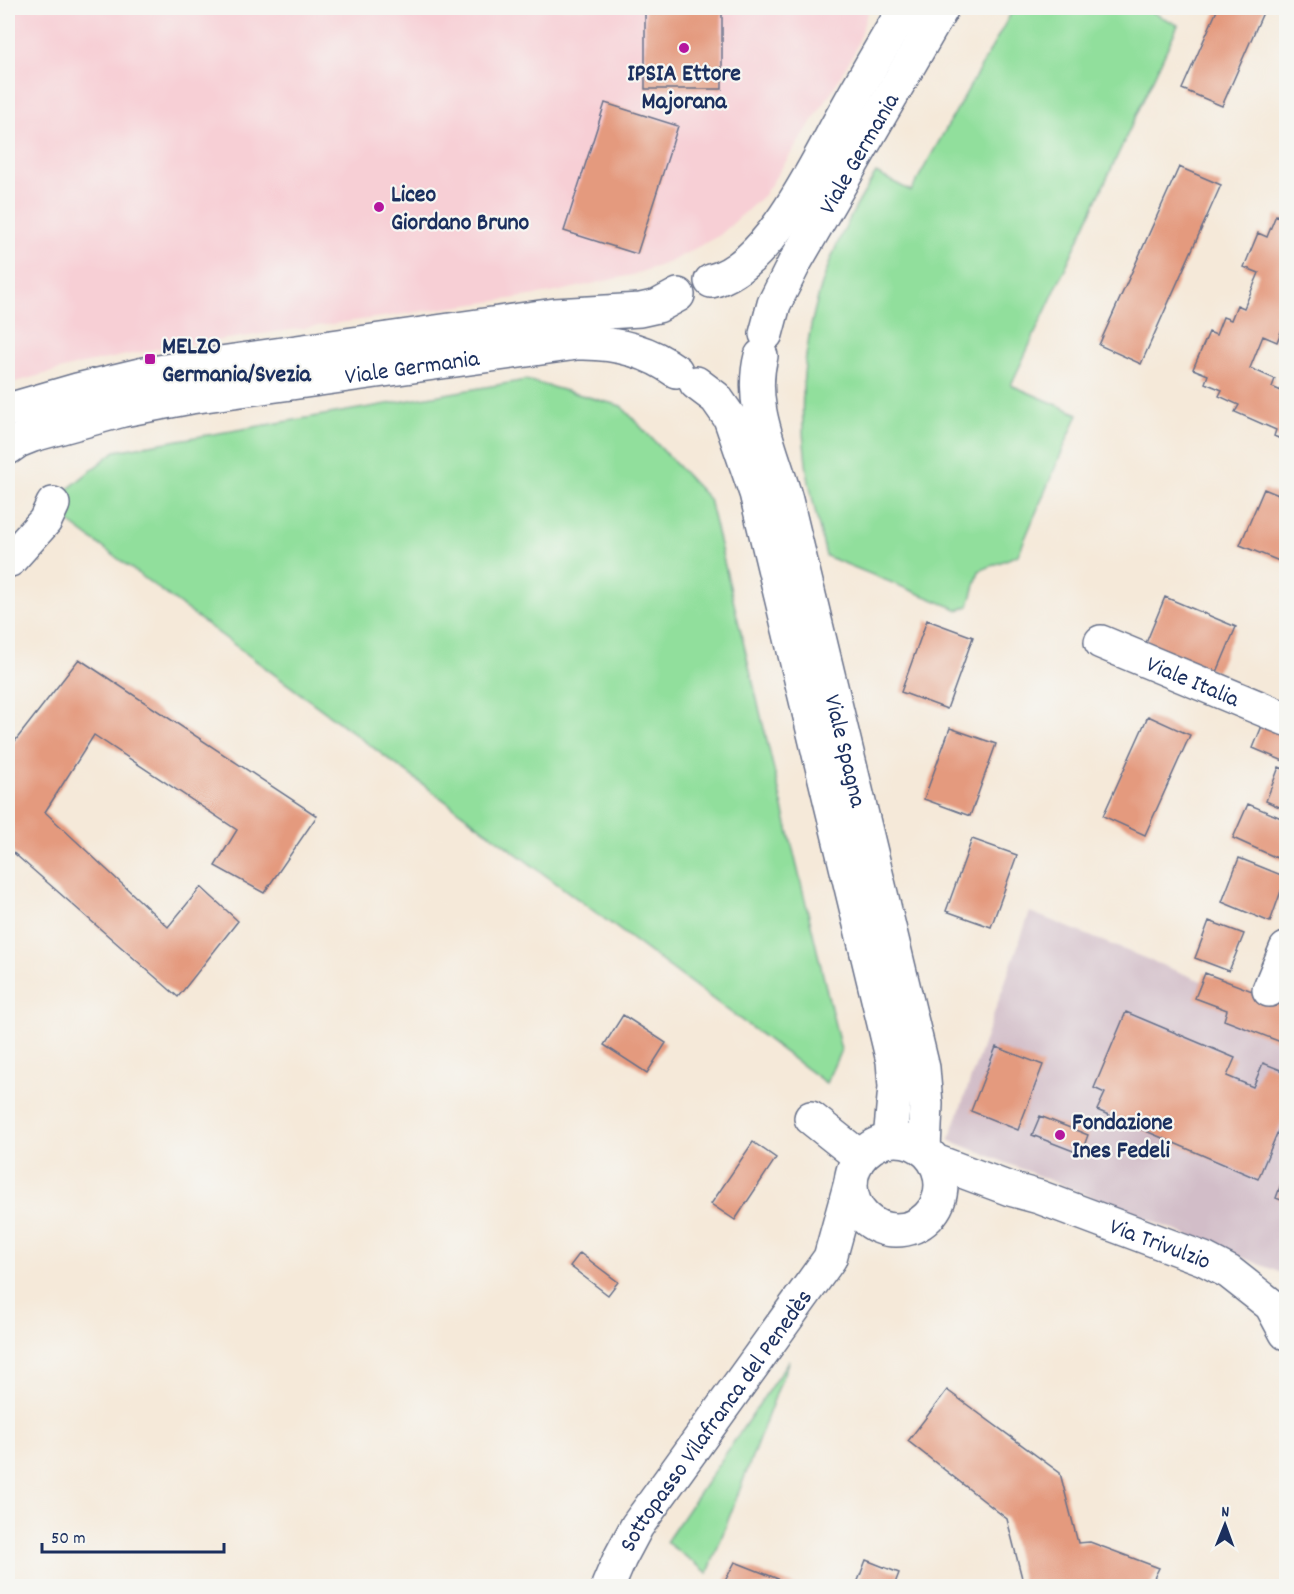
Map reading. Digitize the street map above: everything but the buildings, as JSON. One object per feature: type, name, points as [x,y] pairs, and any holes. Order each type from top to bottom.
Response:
[{"type":"street","name":"Viale Germania","points":[[711,281],[725,278],[749,259],[786,215],[905,8]]},
{"type":"street","name":"Viale Germania","points":[[763,345],[774,304],[789,272],[942,8]]},
{"type":"street","points":[[711,281],[731,284],[749,295],[762,313],[763,345],[748,373],[735,382],[715,386],[686,377],[664,353],[661,330],[665,314],[678,295],[694,285],[711,281]]},
{"type":"street","name":"Viale Germania","points":[[8,411],[85,387],[162,371],[567,313],[640,310],[658,306],[678,295]]},
{"type":"street","name":"Viale Germania","points":[[8,448],[33,435],[137,407],[252,388],[576,343],[598,342],[620,345],[650,356],[686,377]]},
{"type":"street","name":"Viale Spagna","points":[[763,345],[756,383],[759,410],[786,500],[923,1068],[930,1155]]},
{"type":"street","name":"Viale Spagna","points":[[686,377],[716,398],[730,418],[758,500],[893,1061],[895,1086],[891,1140]]},
{"type":"street","points":[[10,560],[45,521],[53,504]]},
{"type":"street","name":"Viale Italia","points":[[1101,642],[1287,719]]},
{"type":"street","points":[[1269,990],[1287,949]]},
{"type":"street","points":[[811,1118],[855,1170]]},
{"type":"street","points":[[891,1140],[908,1141],[930,1155],[941,1176],[941,1193],[936,1209],[926,1220],[912,1228],[897,1231],[879,1227],[863,1217],[853,1201],[855,1170],[868,1149],[891,1140]]},
{"type":"street","name":"Via Trivulzio","points":[[930,1155],[1010,1189],[1039,1197],[1204,1258],[1279,1303],[1287,1333]]},
{"type":"street","name":"Sottopasso Vilafranca del Penedès","points":[[608,1587],[637,1526],[830,1258],[855,1170]]},
{"type":"street","name":"Via Trivulzio","points":[[936,1209],[957,1201],[1010,1189]]},
{"type":"street","name":"Sottopasso Vilafranca del Penedès","points":[[830,1258],[871,1238],[897,1231]]},
{"type":"shaded area","name":"Liceo Giordano Bruno","points":[[8,8],[869,8],[855,51],[832,91],[764,195],[720,235],[670,262],[632,275],[551,293],[156,349],[78,365],[8,384]]},
{"type":"shaded area","points":[[1030,912],[1286,1015],[1286,1275],[949,1140]]},
{"type":"green space","points":[[1014,8],[1144,8],[1178,25],[1011,385],[1078,414],[1018,555],[979,571],[969,606],[959,610],[826,556],[806,463],[803,432],[804,369],[815,307],[824,277],[859,202],[876,173],[911,191]]},
{"type":"green space","points":[[526,380],[621,406],[709,499],[841,1050],[826,1083],[47,506],[115,451]]},
{"type":"green space","points":[[789,1360],[708,1573],[666,1542]]},
{"type":"place","name":"IPSIA Ettore Majorana","points":[[684,48]]},
{"type":"place","name":"Liceo Giordano Bruno","points":[[379,207]]},
{"type":"place","name":"MELZO Germania/Svezia","points":[[150,359]]},
{"type":"place","name":"Fondazione Ines Fedeli","points":[[1060,1135]]}]
